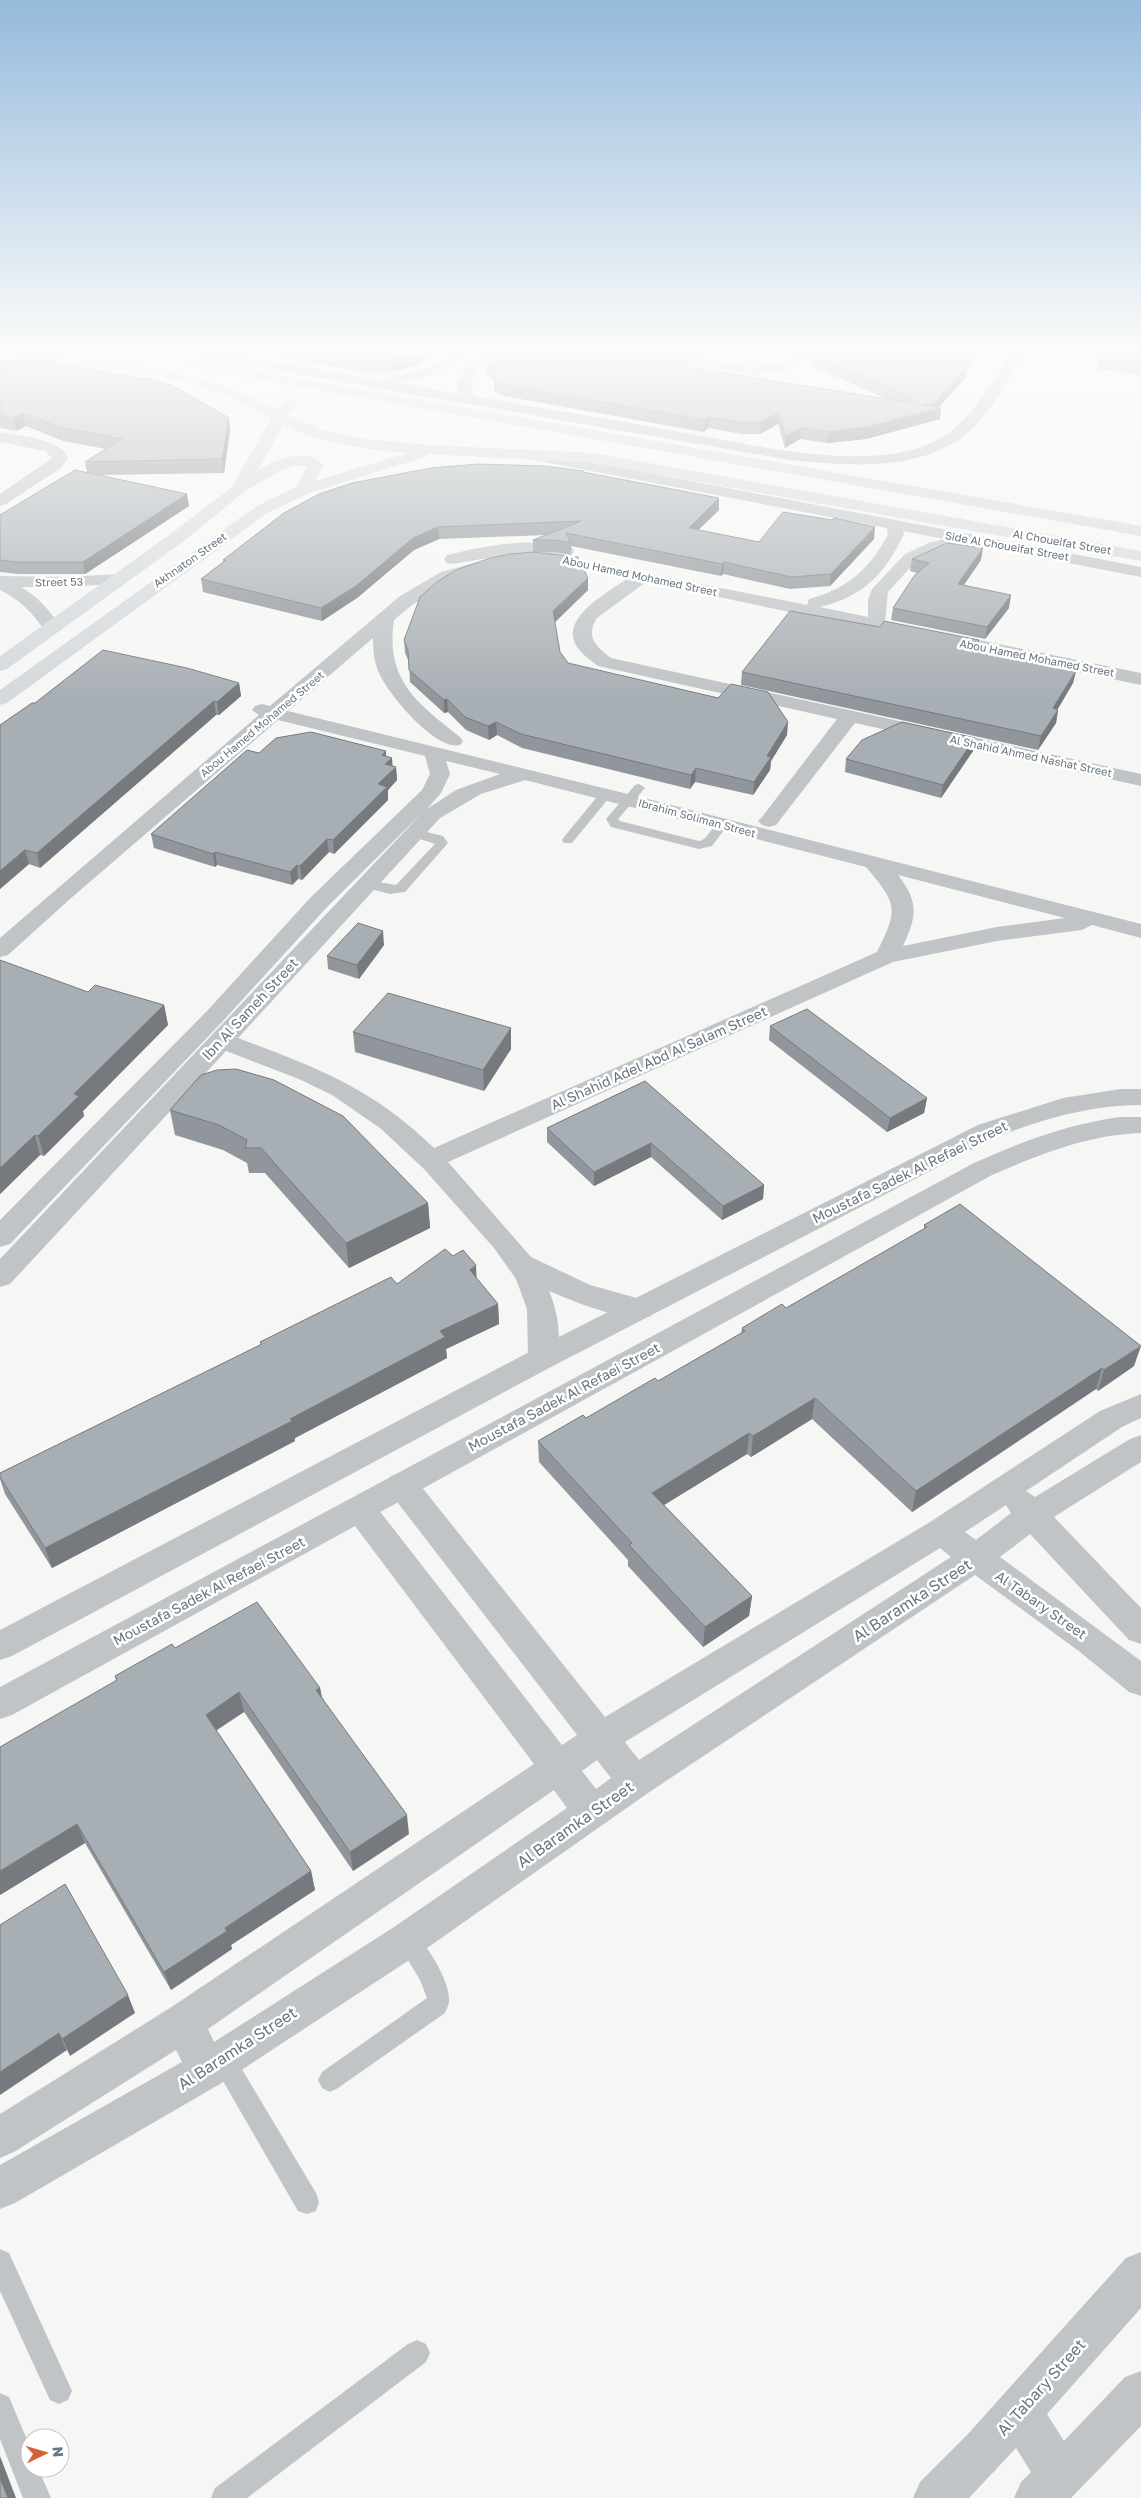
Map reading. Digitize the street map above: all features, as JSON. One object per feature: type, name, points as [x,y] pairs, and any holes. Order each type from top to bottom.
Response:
[{"type":"main road","name":"Akhnaton Street","points":[[0,665],[182,534],[238,490],[253,467]]},
{"type":"main road","points":[[238,490],[276,467]]},
{"type":"main road","points":[[303,490],[314,467]]},
{"type":"main road","name":"Akhnaton Street","points":[[0,699],[215,541],[263,509],[303,490],[379,467]]},
{"type":"main road","name":"Al Choueifat Street","points":[[641,467],[1141,556]]},
{"type":"main road","name":"Al Choueifat Street","points":[[810,467],[1141,531]]},
{"type":"street","points":[[0,501],[53,467]]},
{"type":"street","name":"Side Al Choueifat Street","points":[[591,467],[1141,572]]},
{"type":"street","points":[[815,603],[850,591],[865,581],[896,534],[894,525]]},
{"type":"street","points":[[876,621],[877,599],[880,589],[904,562],[916,552],[926,548],[969,539]]},
{"type":"street","name":"Abou Hamed Mohamed Street","points":[[29,900],[342,631],[404,583],[448,560],[557,549],[815,603],[876,621],[1141,680]]},
{"type":"street","name":"Abou Hamed Mohamed Street","points":[[0,950],[406,600],[447,576],[518,554],[555,559],[876,621],[1141,669]]},
{"type":"street","name":"Al Shahid Ahmed Nashat Street","points":[[643,576],[589,614],[582,624],[581,634],[590,653],[605,662],[1141,780]]},
{"type":"street","name":"Street 53","points":[[0,582],[68,582],[117,579]]},
{"type":"street","name":"Street 53","points":[[0,582],[25,596],[37,606],[51,627]]},
{"type":"street","points":[[385,617],[381,635],[382,646],[385,664],[394,686],[444,748]]},
{"type":"street","name":"Ibrahim Soliman Street","points":[[271,692],[522,775],[605,795],[634,794],[722,825],[1141,930]]},
{"type":"street","name":"Ibrahim Soliman Street","points":[[253,708],[331,728],[444,748],[634,794],[769,822],[1141,913]]},
{"type":"street","points":[[769,822],[849,717]]},
{"type":"street","points":[[245,738],[288,730],[331,728]]},
{"type":"street","name":"Ibn Al Sameh Street","points":[[0,1237],[215,1016],[319,902],[431,793],[440,774],[444,748]]},
{"type":"street","name":"Ibn Al Sameh Street","points":[[0,1277],[415,833],[450,800],[485,785],[522,775]]},
{"type":"street","points":[[875,864],[900,893],[906,907],[902,925],[886,956]]},
{"type":"street","name":"Al Shahid Adel Abd Al Salam Street","points":[[432,1159],[886,956],[997,934],[1099,921]]},
{"type":"street","points":[[221,1040],[304,1072],[355,1098],[392,1124],[432,1159],[524,1265],[536,1289],[541,1311],[543,1358]]},
{"type":"street","name":"Moustafa Sadek Al Refaei Street","points":[[0,1646],[543,1358],[987,1131],[1023,1117],[1062,1106],[1094,1100],[1141,1098]]},
{"type":"street","name":"Moustafa Sadek Al Refaei Street","points":[[0,1704],[983,1169],[1043,1143],[1082,1132],[1126,1125],[1141,1125]]},
{"type":"street","points":[[524,1265],[552,1282],[577,1292],[641,1309]]},
{"type":"street","points":[[0,2138],[184,2022],[559,1768],[600,1738],[941,1531],[1111,1419],[1141,1405]]},
{"type":"street","name":"Al Baramka Street","points":[[0,2188],[214,2064],[407,1940],[635,1782],[975,1558],[1034,1514],[1141,1447]]},
{"type":"street","points":[[402,1485],[635,1782]]},
{"type":"street","points":[[1005,1488],[1034,1514],[1141,1630]]},
{"type":"street","points":[[360,1509],[592,1812]]},
{"type":"street","name":"Al Tabary Street","points":[[941,1531],[975,1558],[1090,1640],[1141,1682]]},
{"type":"street","points":[[184,2022],[214,2064]]},
{"type":"street","name":"Al Tabary Street","points":[[936,2498],[1019,2411],[1128,2290],[1141,2273]]},
{"type":"street","points":[[1019,2411],[1048,2487],[1093,2445],[1141,2393]]},
{"type":"lane","points":[[568,840],[605,795]]},
{"type":"lane","points":[[330,2080],[437,2005],[440,2000],[437,1989],[407,1940]]},
{"type":"lane","points":[[214,2064],[307,2202]]},
{"type":"lane","points":[[0,2262],[60,2391]]},
{"type":"lane","points":[[225,2498],[417,2353]]},
{"type":"lane","points":[[0,2406],[37,2498]]},
{"type":"building","points":[[549,467],[584,471],[719,498],[689,528],[759,542],[783,512],[832,520],[834,518],[875,527],[831,574],[791,577],[724,562],[722,564],[566,533],[571,543],[555,540],[533,540],[581,521],[438,527],[413,538],[356,586],[321,608],[201,579],[284,513],[319,494],[352,483],[431,468]]},
{"type":"building","points":[[75,470],[187,494],[83,562],[16,562],[0,560],[0,515]]},
{"type":"building","points":[[947,543],[983,548],[958,584],[1011,595],[987,627],[893,608],[914,576],[929,563],[912,559]]},
{"type":"building","points":[[533,552],[578,557],[588,578],[553,611],[560,652],[568,663],[718,698],[731,684],[768,692],[788,722],[767,756],[771,757],[754,782],[696,768],[691,775],[521,734],[496,722],[488,726],[465,717],[447,699],[444,700],[409,670],[408,650],[404,640],[420,597],[437,582],[456,570],[490,558]]},
{"type":"building","points":[[790,611],[880,627],[884,621],[979,640],[974,648],[1076,671],[1053,708],[1058,710],[1041,736],[742,672]]},
{"type":"building","points":[[103,650],[187,668],[239,683],[217,702],[214,701],[37,853],[25,850],[0,871],[0,725],[32,703],[35,703]]},
{"type":"building","points":[[902,722],[975,738],[943,785],[846,759],[862,740]]},
{"type":"building","points":[[311,732],[386,751],[382,755],[392,758],[385,764],[396,767],[378,784],[387,787],[333,840],[327,839],[300,866],[297,865],[290,872],[215,852],[213,854],[151,834],[247,750],[259,753],[276,738]]},
{"type":"building","points":[[358,923],[383,931],[357,965],[327,956]]},
{"type":"building","points":[[0,960],[88,992],[95,985],[164,1005],[74,1094],[79,1096],[38,1136],[35,1135],[0,1168]]},
{"type":"building","points":[[388,993],[511,1028],[483,1070],[353,1032]]},
{"type":"building","points":[[807,1009],[927,1098],[890,1118],[770,1026]]},
{"type":"building","points":[[236,1069],[274,1080],[343,1116],[428,1203],[346,1243],[261,1148],[245,1148],[247,1140],[219,1125],[170,1110],[201,1075],[217,1070]]},
{"type":"building","points":[[645,1081],[764,1185],[723,1206],[651,1143],[594,1172],[547,1128]]},
{"type":"building","points":[[960,1204],[1141,1346],[1104,1370],[1102,1368],[916,1491],[815,1398],[753,1436],[749,1433],[652,1493],[752,1596],[705,1627],[629,1545],[632,1543],[538,1441],[583,1415],[586,1418],[655,1378],[658,1381],[745,1331],[742,1328],[782,1304],[786,1308],[927,1227],[924,1225]]},
{"type":"building","points":[[445,1249],[453,1256],[463,1250],[476,1265],[470,1270],[498,1304],[440,1331],[445,1337],[290,1419],[292,1421],[45,1548],[0,1477],[0,1473],[262,1344],[260,1342],[391,1277],[397,1284]]},
{"type":"building","points":[[257,1602],[320,1688],[316,1690],[407,1815],[350,1852],[239,1692],[206,1715],[311,1871],[225,1928],[227,1931],[164,1972],[77,1824],[0,1871],[0,1747],[117,1680],[115,1676],[172,1644],[175,1648]]},
{"type":"building","points":[[65,1884],[128,1995],[62,2039],[59,2033],[0,2072],[0,1925]]},
{"type":"building","points":[[0,2478],[8,2498],[0,2498]]}]
